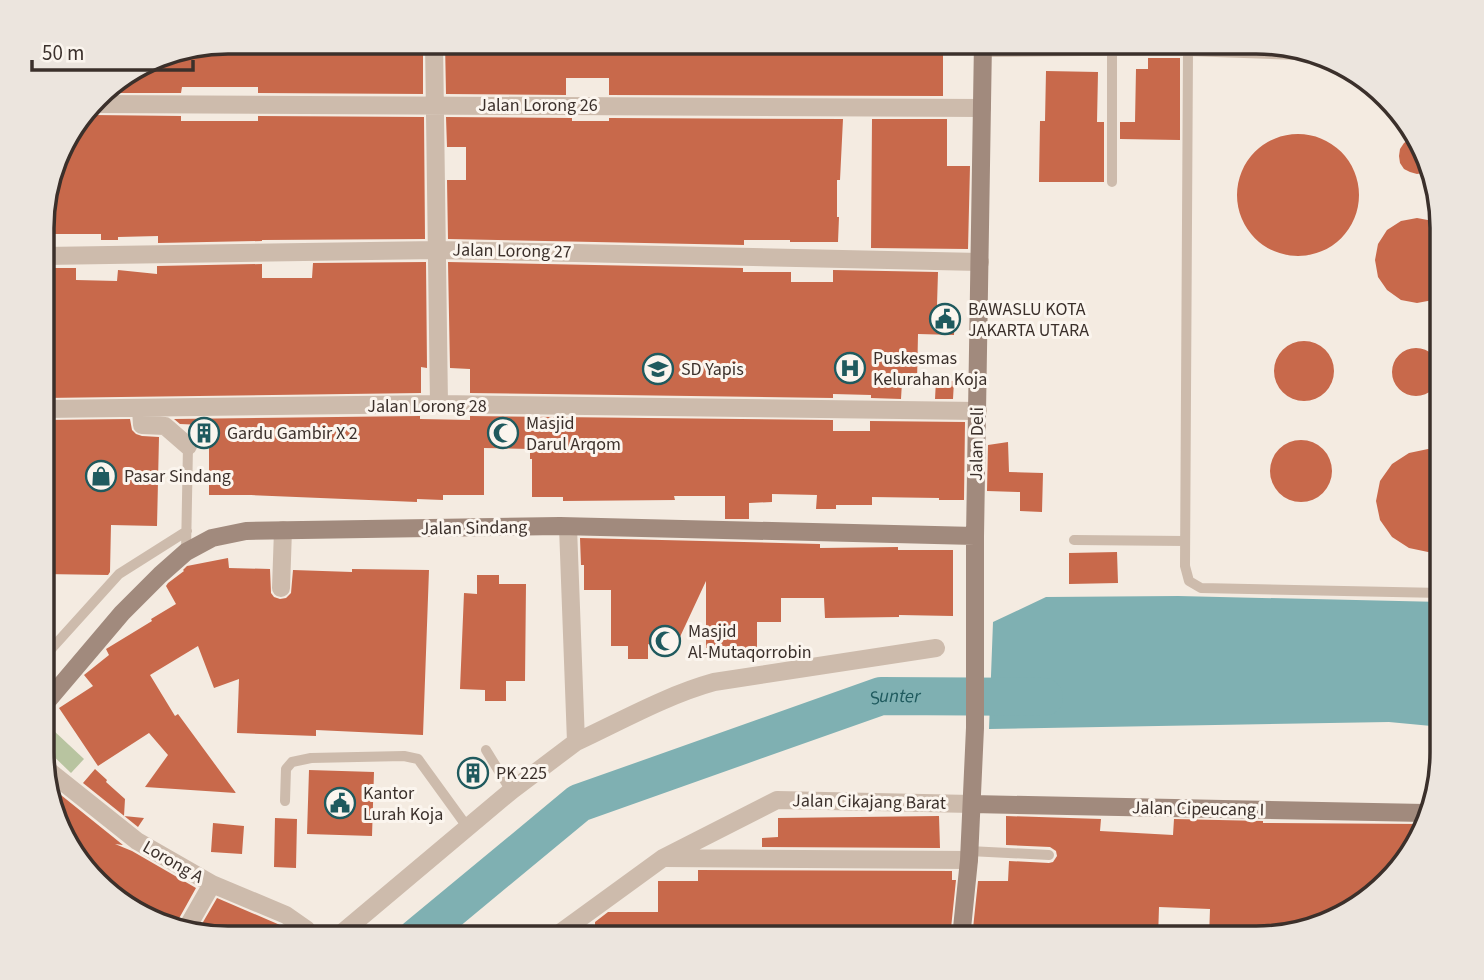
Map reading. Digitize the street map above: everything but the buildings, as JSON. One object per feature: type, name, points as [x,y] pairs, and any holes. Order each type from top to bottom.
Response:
[{"type":"street","name":"Jalan Deli","points":[[962,925],[973,779],[983,54]]},
{"type":"street","points":[[434,55],[439,404]]},
{"type":"street","name":"Jalan Lorong 26","points":[[108,104],[982,108]]},
{"type":"street","name":"Jalan Lorong 27","points":[[54,256],[437,250],[980,262]]},
{"type":"street","name":"Jalan Lorong 28","points":[[54,409],[439,404],[978,411]]},
{"type":"street","points":[[141,408],[142,425],[165,426],[188,446]]},
{"type":"street","points":[[568,527],[576,742]]},
{"type":"street","name":"Jalan Sindang","points":[[54,693],[122,613],[186,552],[212,538],[246,531],[568,527],[975,537]]},
{"type":"street","points":[[281,588],[283,530]]},
{"type":"street","points":[[351,926],[511,791],[576,742],[672,696],[714,682],[936,648]]},
{"type":"street","name":"Lorong A","points":[[57,777],[137,841],[212,884],[286,915],[302,926]]},
{"type":"street","name":"Jalan Cikajang Barat","points":[[570,926],[663,858],[777,800],[972,804]]},
{"type":"street","name":"Jalan Cipeucang I","points":[[972,804],[1418,813]]},
{"type":"street","points":[[663,858],[969,856]]},
{"type":"street","points":[[191,921],[212,884]]},
{"type":"lane","points":[[1112,54],[1112,182]]},
{"type":"lane","points":[[1188,54],[1185,566],[1189,580],[1201,588],[1429,593]]},
{"type":"lane","points":[[186,552],[188,446]]},
{"type":"lane","points":[[54,646],[119,574],[187,531]]},
{"type":"lane","points":[[1074,540],[1185,541]]},
{"type":"lane","points":[[486,750],[511,791]]},
{"type":"lane","points":[[285,801],[286,769],[292,762],[311,758],[404,756],[418,759],[468,828]]},
{"type":"lane","points":[[969,856],[1049,855]]},
{"type":"green space","points":[[54,731],[84,759],[71,773],[55,757]]},
{"type":"water","points":[[1178,596],[1429,602],[1429,726],[1389,722],[989,729],[993,622],[1046,597]]},
{"type":"waterway","name":"Sunter","points":[[431,926],[579,803],[881,696],[1044,697]]},
{"type":"place","name":"BAWASLU KOTA JAKARTA UTARA","points":[[945,319]]},
{"type":"place","name":"Puskesmas Kelurahan Koja","points":[[850,368]]},
{"type":"place","name":"SD Yapis","points":[[658,369]]},
{"type":"place","name":"Gardu Gambir X 2","points":[[204,433]]},
{"type":"place","name":"Masjid Darul Arqom","points":[[503,433]]},
{"type":"place","name":"Pasar Sindang","points":[[101,476]]},
{"type":"place","name":"Masjid Al-Mutaqorrobin","points":[[665,641]]},
{"type":"place","name":"PK 225","points":[[473,773]]},
{"type":"place","name":"Kantor Lurah Koja","points":[[340,803]]}]
